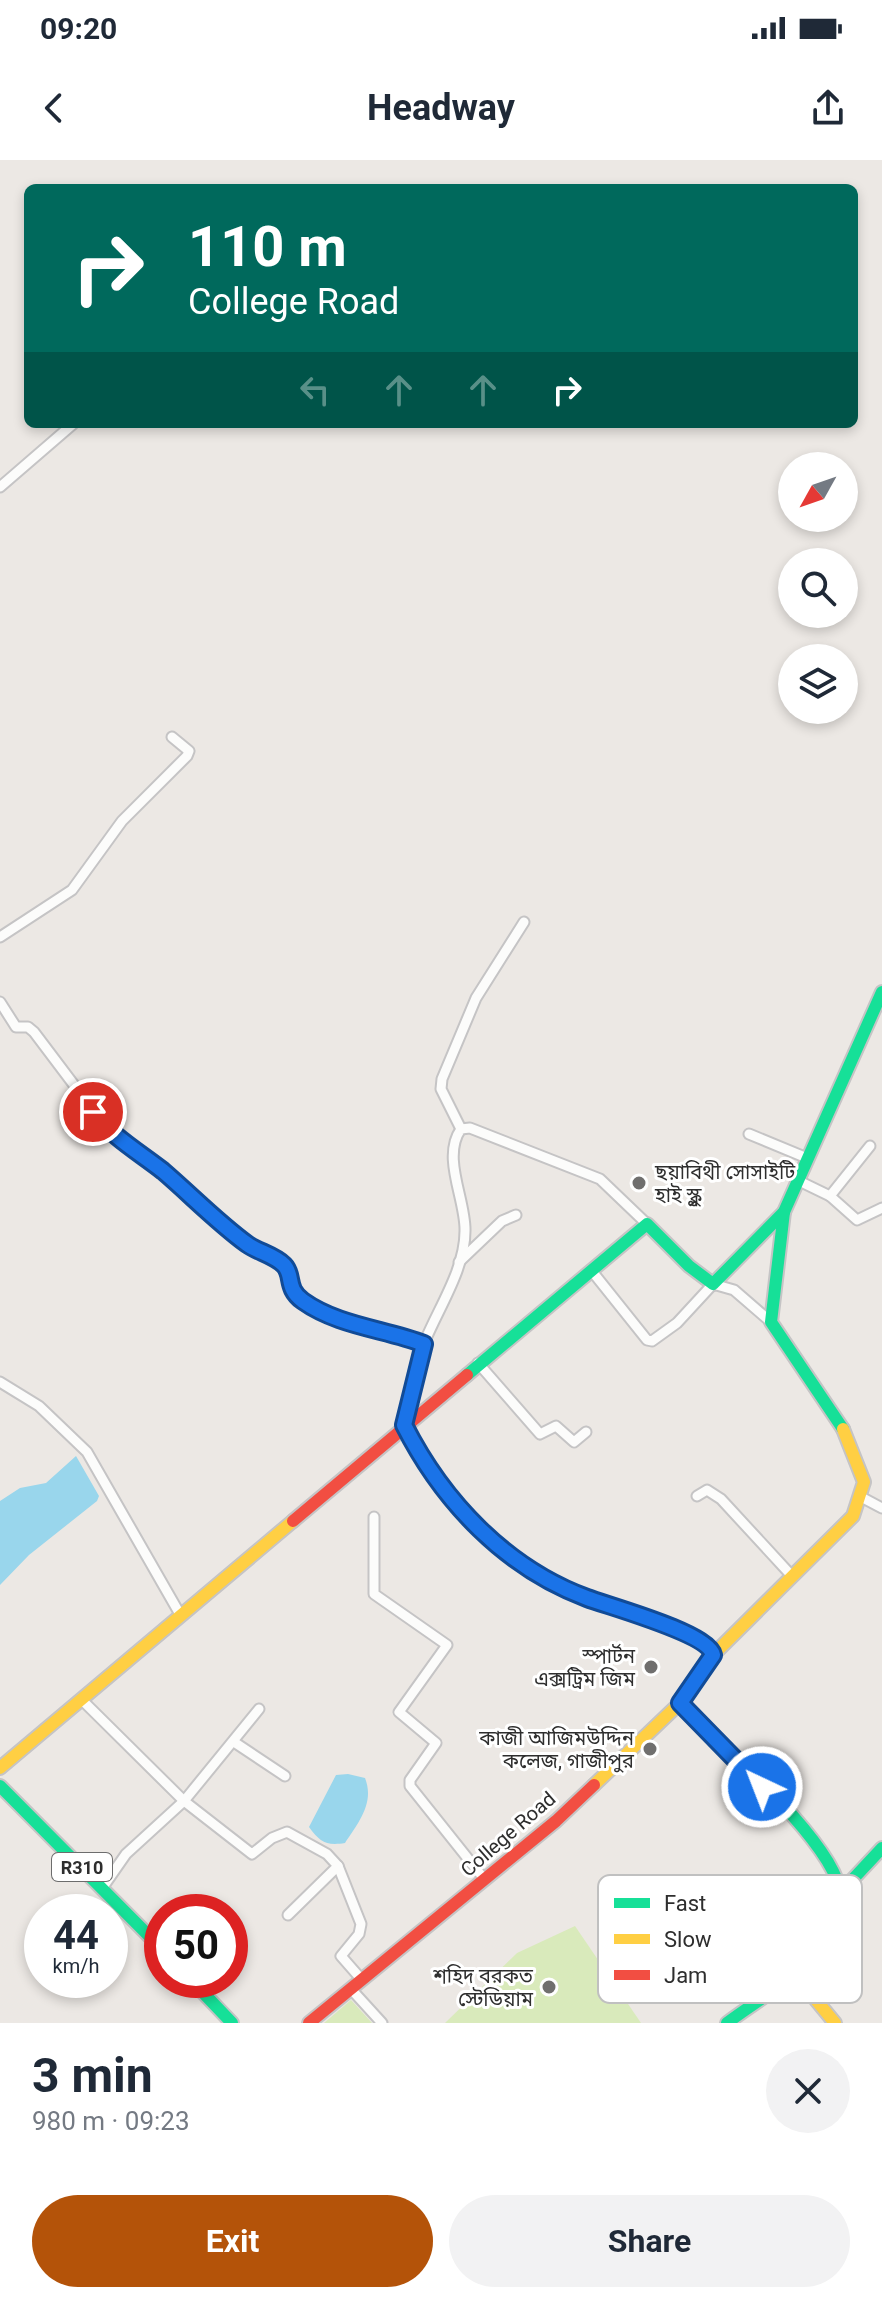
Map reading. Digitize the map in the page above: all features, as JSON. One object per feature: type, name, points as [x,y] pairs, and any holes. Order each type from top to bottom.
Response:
[{"type":"main road","points":[[863,1498],[864,1482],[859,1463],[808,1370],[771,1322],[784,1212],[882,992]]},
{"type":"main road","points":[[0,1768],[404,1425],[647,1224],[689,1266],[713,1284],[784,1212]]},
{"type":"main road","name":"College Road","points":[[309,2023],[556,1821],[680,1703],[713,1655],[853,1516],[863,1498]]},
{"type":"main road","points":[[680,1703],[802,1826],[826,1858],[833,1875]]},
{"type":"main road","name":"R310","points":[[0,1786],[144,1930]]},
{"type":"main road","points":[[857,1875],[882,1848]]},
{"type":"main road","points":[[208,1998],[232,2023]]},
{"type":"main road","points":[[727,2023],[753,2003]]},
{"type":"main road","points":[[819,2003],[835,2023]]},
{"type":"street","points":[[0,487],[68,428]]},
{"type":"street","points":[[0,937],[72,890],[122,821],[187,756],[189,751],[172,737]]},
{"type":"street","points":[[461,1129],[441,1089],[442,1079],[476,998],[524,922]]},
{"type":"street","points":[[0,1002],[16,1027],[28,1027],[34,1032],[114,1138],[159,1169],[248,1245],[282,1263],[288,1272],[292,1292],[304,1302],[375,1331],[399,1334],[424,1344]]},
{"type":"street","points":[[647,1224],[600,1179],[470,1128],[461,1129],[454,1138],[466,1233],[459,1262],[424,1344],[404,1425],[429,1467],[471,1521],[511,1558],[570,1592],[691,1636],[710,1647],[713,1655]]},
{"type":"street","points":[[749,1134],[807,1158]]},
{"type":"street","points":[[830,1196],[870,1146]]},
{"type":"street","points":[[797,1180],[830,1196],[857,1220],[882,1208]]},
{"type":"street","points":[[459,1262],[502,1221],[516,1215]]},
{"type":"street","points":[[591,1270],[652,1341],[677,1323],[713,1284],[734,1290],[771,1322]]},
{"type":"street","points":[[478,1363],[540,1434],[556,1426],[574,1442],[586,1432]]},
{"type":"street","points":[[0,1382],[39,1406],[87,1452],[181,1616]]},
{"type":"street","points":[[697,1496],[707,1490],[721,1499],[791,1575]]},
{"type":"street","points":[[863,1498],[882,1508]]},
{"type":"street","points":[[374,1517],[371,1577],[375,1581],[374,1595],[447,1645],[399,1712],[436,1743],[410,1780],[410,1786],[485,1880]]},
{"type":"street","points":[[82,1700],[184,1801],[252,1854],[272,1838],[287,1832],[327,1854],[338,1866],[361,1924],[359,1934],[341,1956],[362,1980]]},
{"type":"street","points":[[103,1887],[126,1854],[184,1801],[259,1709]]},
{"type":"street","points":[[234,1742],[285,1776]]},
{"type":"street","points":[[288,1915],[338,1866]]},
{"type":"street","points":[[351,1989],[382,2023]]},
{"type":"green space","name":"শহিদ বরকত স্টেডিয়াম","points":[[575,1926],[598,1960],[598,2003],[627,2003],[641,2023],[445,2023],[517,1953]]},
{"type":"green space","points":[[351,2000],[372,2023],[324,2023]]},
{"type":"water","points":[[76,1456],[99,1496],[97,1501],[29,1555],[0,1585],[0,1501],[20,1488],[46,1483]]},
{"type":"water","points":[[336,1775],[365,1778],[368,1787],[366,1804],[345,1843],[328,1843],[309,1827]]},
{"type":"traffic: fast","points":[[467,1375],[647,1224],[689,1266],[713,1284],[784,1212],[882,992]]},
{"type":"traffic: fast","points":[[784,1212],[771,1322],[843,1429]]},
{"type":"traffic: fast","points":[[680,1703],[773,1794],[819,1849],[835,1875]]},
{"type":"traffic: fast","points":[[0,1786],[144,1931]]},
{"type":"traffic: fast","points":[[857,1875],[882,1848]]},
{"type":"traffic: fast","points":[[208,1998],[232,2023]]},
{"type":"traffic: fast","points":[[727,2023],[755,2003]]},
{"type":"traffic: slow","points":[[594,1785],[680,1703],[713,1655],[853,1516],[864,1482],[843,1429]]},
{"type":"traffic: slow","points":[[0,1768],[293,1521]]},
{"type":"traffic: slow","points":[[819,2003],[835,2023]]},
{"type":"traffic: jam","points":[[293,1521],[467,1375]]},
{"type":"traffic: jam","points":[[309,2023],[556,1821],[594,1785]]},
{"type":"place","name":"ছয়াবিথী সোসাইটি হাই স্কুল","points":[[639,1183]]},
{"type":"place","name":"স্পার্টন এক্সট্রিম জিম","points":[[651,1667]]},
{"type":"place","name":"কাজী আজিমউদ্দিন কলেজ, গাজীপুর","points":[[650,1749]]},
{"type":"place","name":"শহিদ বরকত স্টেডিয়াম","points":[[549,1987]]},
{"type":"route","points":[[93,1112],[114,1138],[159,1169],[248,1245],[282,1263],[288,1272],[292,1292],[304,1302],[375,1331],[399,1334],[424,1344],[413,1377],[404,1425],[429,1467],[471,1521],[511,1558],[570,1592],[677,1630],[710,1647],[713,1655],[680,1703],[762,1787]]}]
